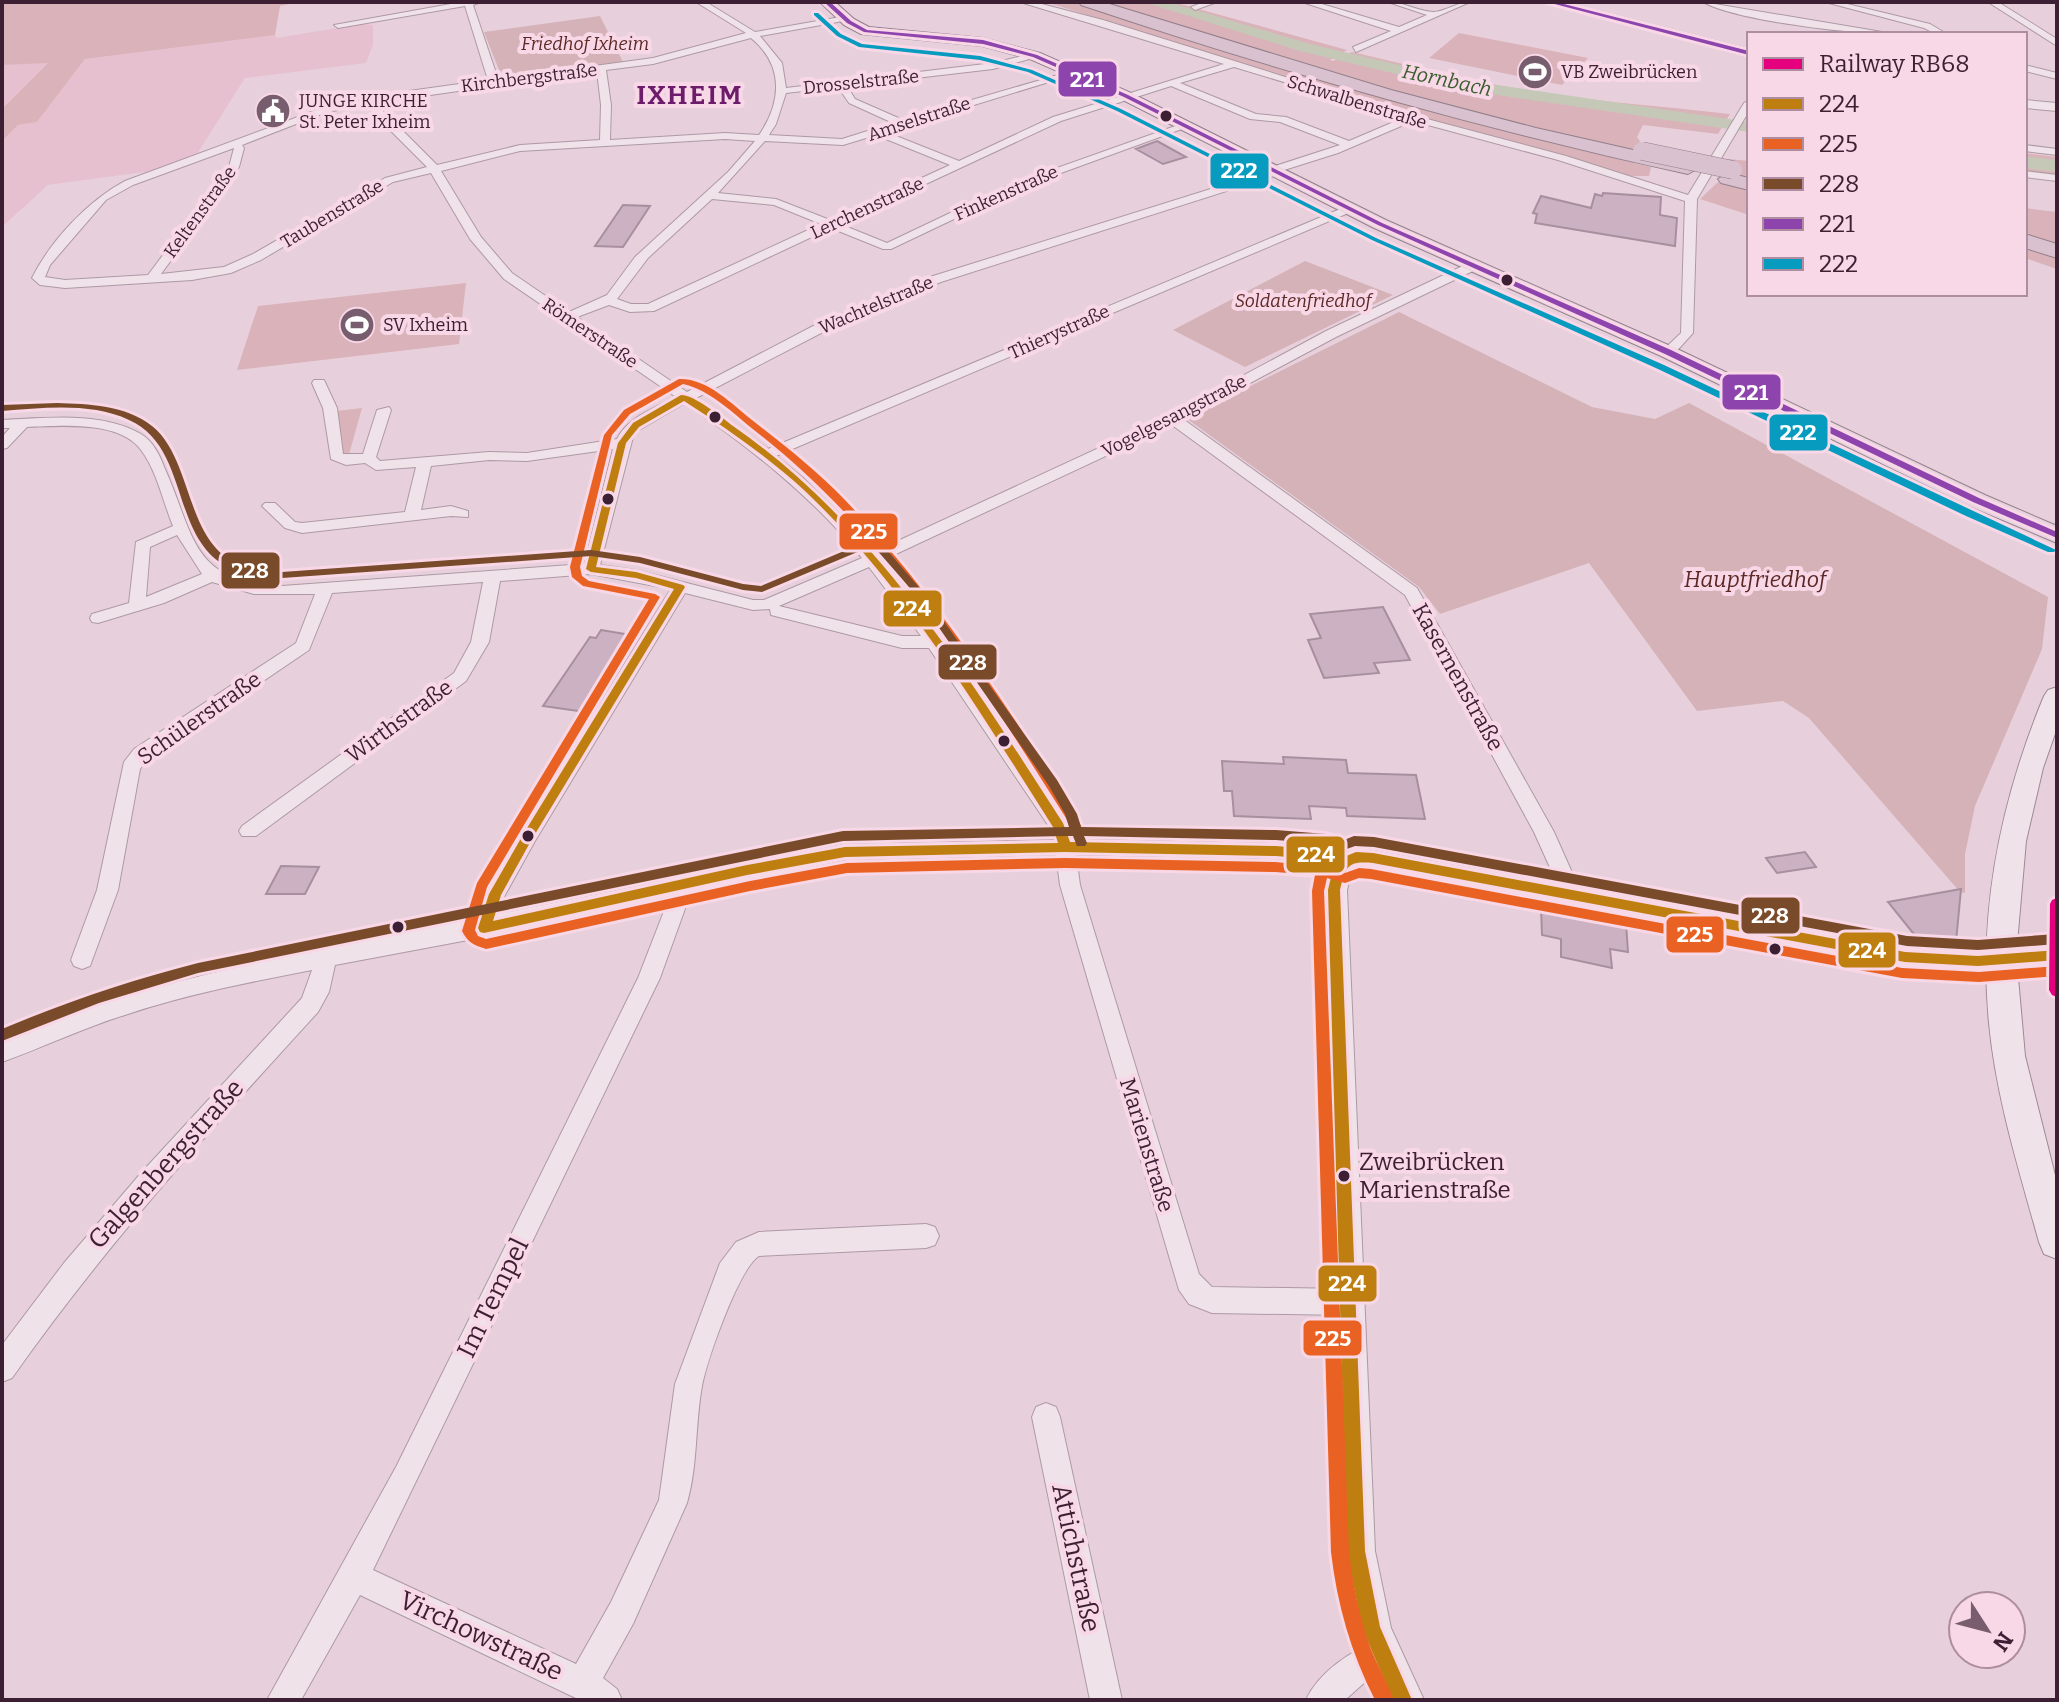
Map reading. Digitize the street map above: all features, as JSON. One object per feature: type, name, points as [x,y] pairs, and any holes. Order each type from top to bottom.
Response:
[{"type":"highway","points":[[1087,2],[1465,117],[1739,177]]},
{"type":"highway","points":[[1107,2],[1315,72]]},
{"type":"highway","points":[[1640,154],[1694,170],[1739,177]]},
{"type":"highway","points":[[2028,228],[2057,233]]},
{"type":"highway","points":[[2028,228],[2057,251]]},
{"type":"main road","points":[[827,2],[843,18],[866,31],[983,42],[1035,56],[1072,72],[1126,96],[1349,209],[1668,352],[1989,506],[2057,535]]},
{"type":"main road","points":[[2057,696],[2024,787],[2007,860],[2002,925],[2002,994],[2011,1056],[2032,1158],[2057,1242]]},
{"type":"street","points":[[384,2],[395,17]]},
{"type":"street","points":[[338,25],[471,2],[494,83]]},
{"type":"street","points":[[566,317],[607,300],[619,289],[630,269],[650,248],[711,196],[762,138],[775,115],[782,91],[782,77],[772,50],[754,34],[700,2]]},
{"type":"street","name":"Schwalbenstraße","points":[[1024,2],[1410,119],[1562,158],[1691,199]]},
{"type":"street","points":[[1195,7],[1213,2]]},
{"type":"street","points":[[1306,2],[1398,30]]},
{"type":"street","points":[[1392,2],[1435,15]]},
{"type":"street","points":[[1356,49],[1466,2]]},
{"type":"street","points":[[1550,2],[1747,52]]},
{"type":"street","points":[[1707,2],[1763,16],[1876,32]]},
{"type":"street","points":[[1829,2],[1927,26],[1939,32]]},
{"type":"street","points":[[1992,2],[2008,15],[2057,43]]},
{"type":"street","points":[[1847,28],[1852,7]]},
{"type":"street","name":"Kirchbergstraße","points":[[129,183],[308,115],[369,101],[664,58],[754,34],[843,18]]},
{"type":"street","name":"Drosselstraße","points":[[782,91],[993,66],[1035,56]]},
{"type":"street","name":"Lerchenstraße","points":[[607,300],[630,308],[650,308],[1057,119],[1233,64]]},
{"type":"street","points":[[2027,68],[2057,76]]},
{"type":"street","points":[[601,69],[606,105],[605,143]]},
{"type":"street","name":"Amselstraße","points":[[762,138],[835,143],[1072,72]]},
{"type":"street","points":[[1171,83],[1254,117],[1282,119],[1350,145]]},
{"type":"street","points":[[841,85],[852,101],[901,123]]},
{"type":"street","name":"Römerstraße","points":[[369,101],[371,108],[433,167],[476,239],[496,264],[524,289],[767,455],[824,506],[872,560],[935,642],[1059,826],[1065,847]]},
{"type":"street","points":[[2027,104],[2057,107]]},
{"type":"street","points":[[1668,352],[1687,333],[1691,199],[1746,110]]},
{"type":"street","name":"Wachtelstraße","points":[[622,443],[636,425],[684,397],[822,327],[937,279],[1274,171],[1350,145],[1410,119]]},
{"type":"street","name":"Finkenstraße","points":[[711,196],[776,202],[878,244],[892,246],[1013,187],[1185,126]]},
{"type":"street","points":[[877,132],[960,165]]},
{"type":"street","name":"Taubenstraße","points":[[129,183],[102,198],[45,264],[38,278],[44,282],[65,284],[151,279],[202,275],[241,265],[382,183],[433,167],[520,148],[725,136],[762,138]]},
{"type":"street","name":"Keltenstraße","points":[[151,279],[234,167],[239,148],[235,143]]},
{"type":"street","points":[[2027,148],[2057,152]]},
{"type":"street","points":[[2027,174],[2057,178]]},
{"type":"street","name":"Thierystraße","points":[[767,455],[1349,209]]},
{"type":"street","name":"Vogelgesangstraße","points":[[212,576],[246,589],[282,591],[591,569],[636,575],[740,603],[765,605],[872,560],[1173,419],[1331,334],[1473,266]]},
{"type":"street","points":[[319,383],[330,408],[336,456],[346,461],[369,458]]},
{"type":"street","points":[[369,458],[384,410]]},
{"type":"street","name":"Kasernenstraße","points":[[1173,419],[1411,592],[1544,832],[1568,879],[1572,895]]},
{"type":"street","points":[[2,445],[23,423]]},
{"type":"street","points":[[2,424],[90,425],[111,428],[135,437],[150,450],[195,556],[212,576],[98,618]]},
{"type":"street","points":[[369,458],[376,466],[489,456],[527,457],[622,443],[591,569]]},
{"type":"street","points":[[412,515],[424,462]]},
{"type":"street","points":[[270,506],[290,525],[302,528],[451,511],[463,514]]},
{"type":"street","points":[[137,605],[142,545],[150,539],[183,528]]},
{"type":"street","name":"Wirthstraße","points":[[249,831],[460,677],[473,664],[479,651],[493,574]]},
{"type":"street","points":[[484,928],[495,894],[528,836],[680,587]]},
{"type":"street","name":"Schülerstraße","points":[[82,960],[107,900],[134,761],[303,646],[325,589]]},
{"type":"street","points":[[777,611],[902,642],[935,642]]},
{"type":"street","points":[[2,1052],[64,1025],[140,999],[202,983],[325,961],[845,852],[1065,847],[1276,851],[1323,855],[1345,862]]},
{"type":"street","name":"Marienstraße","points":[[1065,847],[1070,885],[1188,1281],[1198,1295],[1212,1300],[1348,1302]]},
{"type":"street","points":[[1403,1700],[1380,1657],[1366,1620],[1359,1585],[1334,890],[1339,869],[1345,862],[1356,857],[1373,858],[1905,957],[1978,961],[2057,955]]},
{"type":"street","name":"Im Tempel","points":[[283,1700],[354,1577],[406,1477],[649,978],[676,906],[675,886]]},
{"type":"street","name":"Galgenbergstraße","points":[[2,1368],[68,1276],[121,1212],[310,1005],[318,992],[325,961]]},
{"type":"street","points":[[594,1692],[622,1613],[673,1503],[678,1485],[689,1384],[729,1272],[737,1258],[746,1247],[759,1244],[926,1236]]},
{"type":"street","name":"Attichstraße","points":[[1046,1417],[1106,1700]]},
{"type":"street","name":"Virchowstraße","points":[[354,1577],[594,1692]]},
{"type":"street","points":[[1322,1700],[1365,1661],[1380,1657]]},
{"type":"shaded area","points":[[2,2],[299,2],[280,6],[275,35],[85,59],[37,122],[18,125],[2,141],[2,109],[48,63],[2,65]]},
{"type":"shaded area","points":[[1046,2],[1173,2],[1347,50],[1330,60],[1333,61],[1352,52],[1524,90],[1730,114],[1718,134],[1643,125],[1637,137],[1643,146],[1633,163],[1651,167],[1649,176],[1630,176],[1384,108]]},
{"type":"shaded area","points":[[361,24],[373,25],[373,45],[366,63],[245,78],[197,154],[152,171],[48,185],[2,227],[2,141],[18,125],[37,122],[85,59],[275,35],[277,38]]},
{"type":"shaded area","name":"VB Zweibrücken","points":[[1459,33],[1588,58],[1562,85],[1429,58]]},
{"type":"shaded area","points":[[49,62],[2,109],[2,65]]},
{"type":"shaded area","points":[[2027,153],[2057,157],[2057,175],[2027,171]]},
{"type":"shaded area","points":[[1726,160],[1747,161],[1747,214],[1700,199],[1718,182],[1724,183]]},
{"type":"shaded area","points":[[2027,208],[2057,212],[2057,269],[2027,259]]},
{"type":"shaded area","name":"SV Ixheim","points":[[466,283],[459,344],[237,370],[258,306]]},
{"type":"shaded area","points":[[362,408],[348,458],[342,459],[336,411]]},
{"type":"green space","name":"Friedhof Ixheim","points":[[600,16],[624,64],[503,80],[484,32]]},
{"type":"green space","name":"Soldatenfriedhof","points":[[1305,261],[1393,295],[1245,367],[1173,330]]},
{"type":"green space","name":"Hauptfriedhof","points":[[1399,312],[1592,407],[1655,419],[1689,403],[2048,597],[2042,649],[1975,806],[1965,854],[1965,893],[1960,892],[1809,718],[1783,701],[1697,711],[1589,563],[1440,614],[1419,587],[1186,418]]},
{"type":"building","points":[[1157,141],[1186,157],[1163,164],[1136,149]]},
{"type":"building","points":[[1603,193],[1661,197],[1660,215],[1677,218],[1675,246],[1535,223],[1537,214],[1533,213],[1541,196],[1591,208],[1595,194],[1602,196]]},
{"type":"building","points":[[623,205],[650,206],[623,247],[595,246]]},
{"type":"building","points":[[1383,607],[1410,660],[1374,663],[1379,673],[1324,678],[1308,640],[1321,638],[1310,614]]},
{"type":"building","points":[[601,630],[631,635],[616,657],[621,658],[585,712],[543,706],[590,637],[596,638]]},
{"type":"building","points":[[1283,757],[1346,760],[1348,773],[1416,775],[1425,819],[1347,816],[1346,808],[1309,806],[1311,819],[1234,816],[1232,791],[1224,791],[1222,761],[1284,764]]},
{"type":"building","points":[[1805,852],[1816,867],[1777,873],[1766,858]]},
{"type":"building","points":[[281,866],[319,867],[305,894],[266,894]]},
{"type":"building","points":[[1961,889],[1956,942],[1921,943],[1888,902]]},
{"type":"building","points":[[1541,907],[1626,923],[1628,952],[1610,949],[1612,968],[1561,957],[1561,939],[1542,935]]},
{"type":"waterway","name":"Hornbach","points":[[1152,2],[1306,48],[1463,85],[1747,127]]},
{"type":"waterway","name":"Hornbach","points":[[2027,162],[2057,166]]},
{"type":"rail line","name":"RB68","points":[[2057,904],[2057,990]]},
{"type":"transit line","name":"221","points":[[827,2],[849,22],[866,31],[983,42],[1035,56],[1126,96],[1380,224],[1668,352],[1976,500],[2057,535]]},
{"type":"transit line","name":"221","points":[[1550,2],[1747,52]]},
{"type":"transit line","name":"222","points":[[816,14],[839,35],[861,46],[980,58],[1030,71],[1119,110],[1374,239],[1661,367],[2051,550]]},
{"type":"transit line","name":"225","points":[[1077,831],[1072,817],[964,652],[884,548],[839,499],[791,455],[712,394],[682,381],[627,412],[608,435],[575,567],[577,577],[586,584],[655,597],[481,886],[468,931],[474,940],[486,944],[847,868],[1065,863],[1275,867],[1320,871],[1345,878],[1359,873],[1371,874],[1902,973],[1979,977],[2057,971]]},
{"type":"transit line","name":"224","points":[[684,397],[792,475],[858,542],[920,619],[978,701],[1059,826],[1065,847],[845,852],[747,870],[484,928],[495,894],[528,836],[680,587],[636,575],[591,569],[622,443],[636,425],[684,397]]},
{"type":"transit line","name":"228","points":[[2,408],[95,408],[113,411],[146,425],[169,453],[207,544],[233,566],[254,572],[282,575],[591,553],[640,560],[743,587],[762,589],[866,545],[878,545],[920,594],[1053,783],[1071,814],[1081,843]]},
{"type":"transit line","name":"228","points":[[2,1035],[98,997],[198,968],[843,836],[1065,831],[1276,835],[1326,839],[1344,845],[1354,841],[1374,842],[1907,941],[1978,945],[2056,939]]},
{"type":"transit line","name":"224","points":[[1065,847],[1276,851],[1323,855],[1345,862],[1356,857],[1373,858],[1905,957],[1978,961],[2057,955]]},
{"type":"transit line","name":"225","points":[[1333,852],[1324,864],[1318,891],[1340,1552],[1355,1628],[1385,1700]]},
{"type":"transit line","name":"224","points":[[1345,862],[1339,869],[1334,890],[1356,1551],[1371,1628],[1403,1700]]},
{"type":"place","name":"VB Zweibrücken","points":[[1535,72]]},
{"type":"place","name":"JUNGE KIRCHE St. Peter Ixheim","points":[[273,111]]},
{"type":"place","name":"SV Ixheim","points":[[357,325]]},
{"type":"place","name":"Zweibrücken Marienstraße","points":[[1344,1176]]},
{"type":"district","name":"IXHEIM","points":[[690,95]]}]
